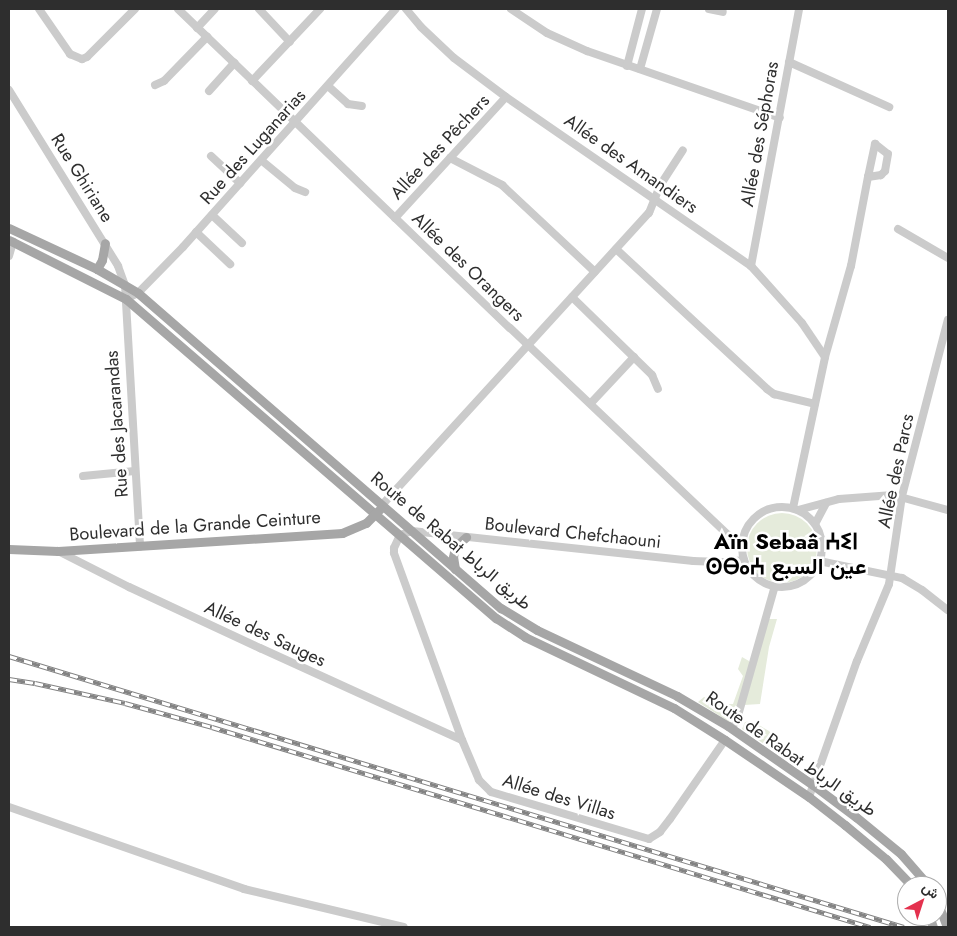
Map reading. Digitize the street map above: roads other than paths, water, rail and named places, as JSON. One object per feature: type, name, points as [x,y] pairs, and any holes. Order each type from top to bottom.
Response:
[{"type":"main road","name":"Route de Rabat طريق الرباط","points":[[9,228],[96,270],[138,293],[412,532],[515,618],[677,696],[732,729],[813,785],[901,854],[920,876]]},
{"type":"main road","name":"Route de Rabat طريق الرباط","points":[[11,241],[126,299],[510,628],[674,708],[725,740],[808,797],[886,859],[902,876]]},
{"type":"main road","points":[[96,270],[102,260],[104,243]]},
{"type":"main road","points":[[377,514],[382,505]]},
{"type":"main road","name":"Boulevard de la Grande Ceinture","points":[[9,549],[58,551],[342,533],[358,528],[377,514]]},
{"type":"main road","points":[[455,569],[453,557],[455,547],[466,537]]},
{"type":"street","points":[[39,9],[70,54],[82,59],[87,57],[135,9]]},
{"type":"street","name":"Allée des Orangers","points":[[178,9],[728,535],[742,543]]},
{"type":"street","points":[[197,28],[215,9]]},
{"type":"street","points":[[259,9],[290,42]]},
{"type":"street","points":[[252,81],[320,9]]},
{"type":"street","name":"Rue des Luganarias","points":[[126,299],[138,293],[212,215],[396,9]]},
{"type":"street","name":"Allée des Amandiers","points":[[406,9],[421,27],[454,58],[506,97],[751,266],[802,323],[825,358]]},
{"type":"street","points":[[511,9],[547,33],[587,51],[780,118]]},
{"type":"street","points":[[627,66],[642,9]]},
{"type":"street","points":[[640,70],[657,9]]},
{"type":"street","points":[[709,9],[723,12]]},
{"type":"street","name":"Allée des Séphoras","points":[[751,266],[799,9]]},
{"type":"street","points":[[155,85],[164,81],[207,37]]},
{"type":"street","points":[[789,62],[889,107]]},
{"type":"street","points":[[209,91],[234,63]]},
{"type":"street","points":[[328,86],[348,104],[362,106]]},
{"type":"street","name":"Rue Ghiriane","points":[[9,90],[118,266],[125,285],[126,299]]},
{"type":"street","name":"Allée des Pêchers","points":[[395,218],[506,97]]},
{"type":"street","points":[[382,505],[649,213],[664,179],[683,150]]},
{"type":"street","points":[[211,156],[240,183]]},
{"type":"street","points":[[450,158],[502,184],[595,272]]},
{"type":"street","points":[[261,160],[295,188],[305,192]]},
{"type":"street","points":[[795,509],[825,358],[850,266],[868,177]]},
{"type":"street","points":[[212,215],[242,243]]},
{"type":"street","points":[[898,229],[948,258]]},
{"type":"street","points":[[196,232],[230,264]]},
{"type":"street","points":[[9,256],[11,241]]},
{"type":"street","points":[[616,249],[767,389],[774,394],[815,404]]},
{"type":"street","points":[[572,297],[655,378],[658,389]]},
{"type":"street","name":"Rue des Jacarandas","points":[[126,299],[140,547]]},
{"type":"street","name":"Allée des Parcs","points":[[808,797],[891,576],[902,496],[948,320]]},
{"type":"street","points":[[591,403],[634,357]]},
{"type":"street","points":[[83,476],[135,471]]},
{"type":"street","points":[[795,509],[815,524],[822,542],[820,561],[807,578],[786,587],[775,586],[756,577],[744,560],[742,543],[750,522],[759,514],[781,506],[795,509],[855,497],[902,496],[948,510]]},
{"type":"street","points":[[815,524],[826,503]]},
{"type":"street","name":"Boulevard Chefchaouni","points":[[400,535],[412,532],[693,562],[744,560]]},
{"type":"street","name":"Allée des Villas","points":[[400,535],[396,540],[394,554],[462,740],[479,780],[491,792],[649,839],[660,832],[670,819],[725,740]]},
{"type":"street","name":"Allée des Sauges","points":[[58,551],[251,644],[462,740]]},
{"type":"street","points":[[820,561],[891,576],[910,582],[948,610]]},
{"type":"street","points":[[732,729],[739,712],[775,586]]},
{"type":"street","points":[[9,807],[244,889],[404,927]]},
{"type":"railway","points":[[9,656],[904,927]]},
{"type":"railway","points":[[9,679],[125,703],[212,727],[870,927]]},
{"type":"district","name":"Aïn Sebaâ ⵄⵉⵏ ⵙⴱⴰⵄ عين السبع","points":[[786,554]]}]
